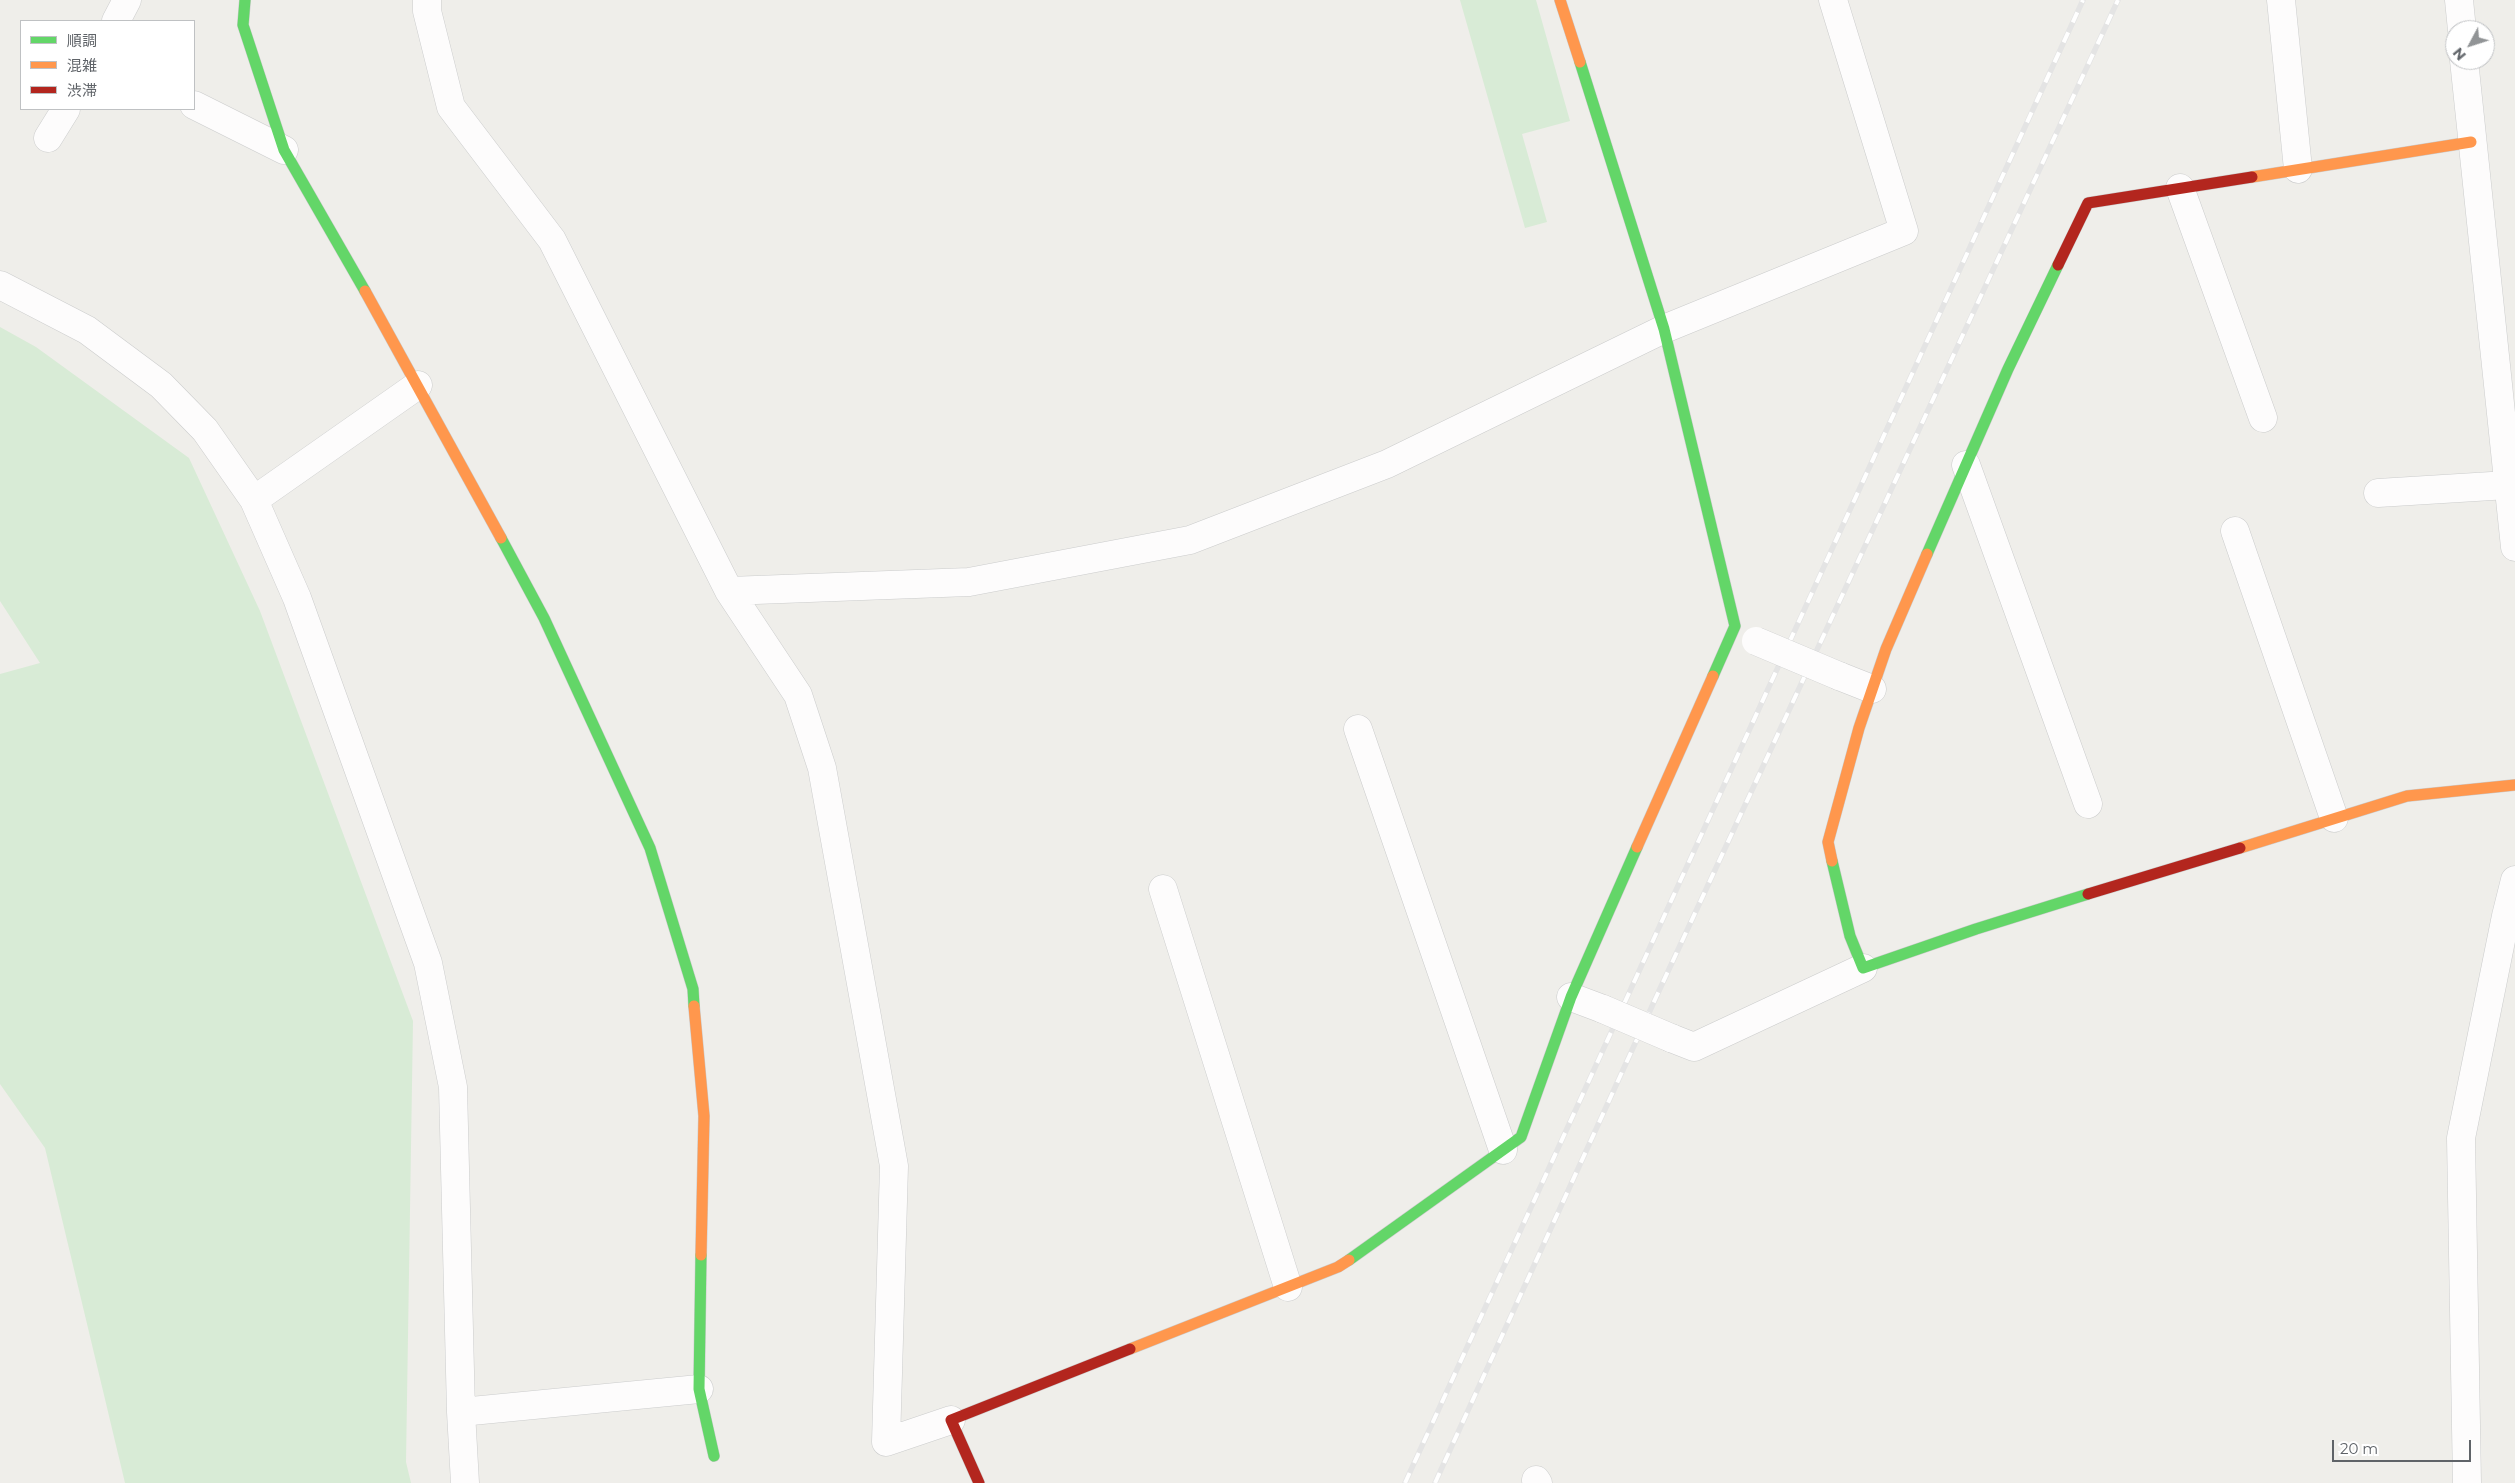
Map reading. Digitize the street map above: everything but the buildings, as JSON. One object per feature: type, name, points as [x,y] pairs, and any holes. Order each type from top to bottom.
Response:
[{"type":"street","points":[[117,20],[127,0]]},
{"type":"street","points":[[244,0],[243,25],[284,150],[418,385],[544,618],[650,848],[693,989],[704,1116],[699,1389],[714,1456]]},
{"type":"street","points":[[427,0],[427,11],[451,107],[552,240],[729,592],[798,695],[822,768],[894,1166],[886,1442],[951,1420],[1338,1267],[1521,1137],[1571,997],[1746,633],[1664,328],[1560,0]]},
{"type":"street","points":[[729,592],[969,582],[1190,540],[1387,464],[1664,328],[1904,231],[1833,0]]},
{"type":"street","points":[[2281,0],[2298,169]]},
{"type":"street","points":[[2459,0],[2461,20]]},
{"type":"street","points":[[2465,70],[2471,142],[2509,436],[2508,485],[2515,547]]},
{"type":"street","points":[[195,106],[284,150]]},
{"type":"street","points":[[48,138],[65,110]]},
{"type":"street","points":[[1863,968],[1850,936],[1828,842],[1872,689],[1886,649],[2008,369],[2088,202],[2471,142]]},
{"type":"street","points":[[2180,188],[2263,418]]},
{"type":"street","points":[[0,285],[87,330],[161,385],[205,430],[254,500],[297,598],[428,963],[453,1087],[461,1412],[466,1483]]},
{"type":"street","points":[[254,500],[418,385]]},
{"type":"street","points":[[1966,465],[2088,804]]},
{"type":"street","points":[[2378,493],[2508,485]]},
{"type":"street","points":[[2235,531],[2334,818]]},
{"type":"street","points":[[1746,633],[1839,676],[1872,689]]},
{"type":"street","points":[[1358,729],[1502,1150]]},
{"type":"street","points":[[1571,997],[1694,1047],[1863,968],[1976,929],[2407,796],[2515,785]]},
{"type":"street","points":[[2467,1483],[2461,1138],[2515,880]]},
{"type":"street","points":[[1163,889],[1288,1286]]},
{"type":"street","points":[[461,1412],[699,1389]]},
{"type":"street","points":[[951,1420],[979,1483]]},
{"type":"green space","points":[[1460,0],[1536,0],[1570,121],[1522,134],[1547,222],[1525,228]]},
{"type":"green space","points":[[0,327],[36,347],[189,458],[260,611],[413,1021],[406,1462],[411,1483],[125,1483],[45,1148],[0,1084],[0,674],[40,663],[0,601]]},
{"type":"railway","points":[[1405,1483],[2083,0]]},
{"type":"railway","points":[[1435,1483],[1658,993],[2118,0]]},
{"type":"traffic: fast","points":[[245,0],[243,25],[284,150],[365,291]]},
{"type":"traffic: fast","points":[[1580,62],[1664,329],[1735,626],[1713,676]]},
{"type":"traffic: fast","points":[[1927,554],[2008,369],[2058,265]]},
{"type":"traffic: fast","points":[[501,538],[544,618],[650,848],[693,989],[694,1006]]},
{"type":"traffic: fast","points":[[1349,1260],[1521,1137],[1571,997],[1637,847]]},
{"type":"traffic: fast","points":[[1832,861],[1850,936],[1863,968],[1976,929],[2088,894]]},
{"type":"traffic: fast","points":[[701,1255],[699,1389],[714,1456]]},
{"type":"traffic: slow","points":[[1560,0],[1580,62]]},
{"type":"traffic: slow","points":[[2252,177],[2471,142]]},
{"type":"traffic: slow","points":[[365,291],[501,538]]},
{"type":"traffic: slow","points":[[1832,861],[1828,842],[1859,728],[1886,649],[1927,554]]},
{"type":"traffic: slow","points":[[1637,847],[1713,676]]},
{"type":"traffic: slow","points":[[2240,848],[2407,796],[2515,785]]},
{"type":"traffic: slow","points":[[694,1006],[704,1116],[701,1255]]},
{"type":"traffic: slow","points":[[1130,1349],[1338,1267],[1349,1260]]},
{"type":"traffic: jam","points":[[2058,265],[2088,203],[2252,177]]},
{"type":"traffic: jam","points":[[2088,894],[2240,848]]},
{"type":"traffic: jam","points":[[979,1483],[951,1420],[1130,1349]]}]
